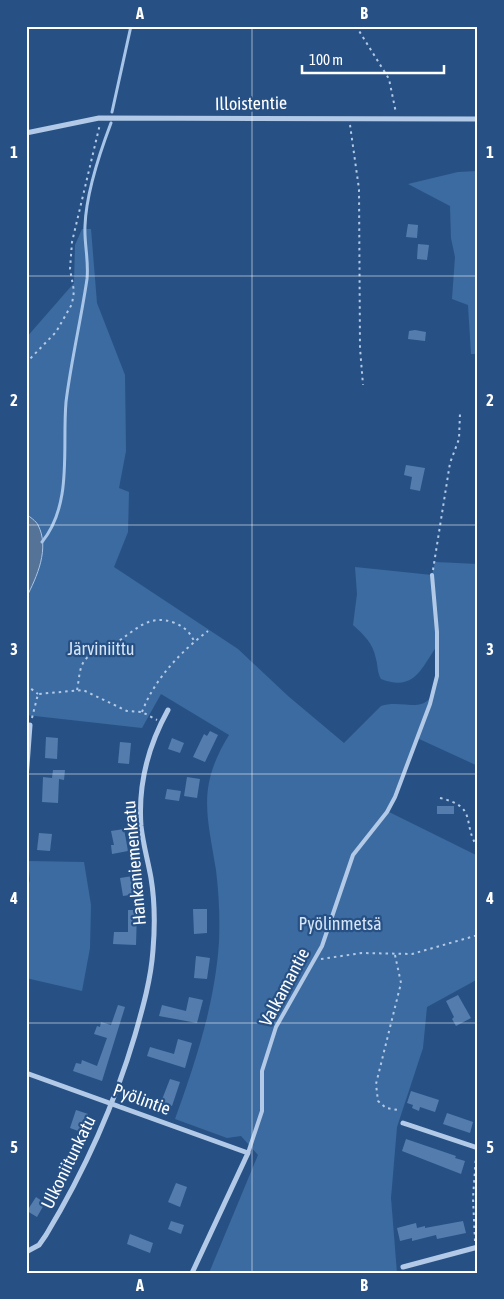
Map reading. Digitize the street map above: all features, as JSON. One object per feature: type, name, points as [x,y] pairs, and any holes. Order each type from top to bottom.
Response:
[{"type":"street","name":"Illoistentie","points":[[26,133],[82,120],[102,118],[350,117],[478,119]]},
{"type":"street","name":"Hankaniemenkatu","points":[[112,1103],[140,1017],[150,973],[154,901],[141,827],[142,786],[148,754],[168,710]]},
{"type":"street","points":[[26,779],[30,725]]},
{"type":"street","name":"Pyölintie","points":[[26,1073],[248,1153]]},
{"type":"street","name":"Ulkoniitunkatu","points":[[26,1252],[38,1246],[57,1217],[92,1150],[112,1103]]},
{"type":"street","points":[[403,1123],[477,1148]]},
{"type":"street","name":"Valkamantie","points":[[192,1273],[248,1153]]},
{"type":"street","points":[[403,1267],[477,1248]]},
{"type":"lane","name":"Valkamantie","points":[[248,1153],[262,1111],[262,1071],[276,1027],[290,999],[322,946],[353,855],[387,812],[395,797],[434,694],[437,676],[437,632],[432,575]]},
{"type":"path","points":[[356,26],[389,79],[394,94],[397,118]]},
{"type":"path","points":[[350,117],[349,133],[358,184],[360,222],[360,348],[364,385]]},
{"type":"path","points":[[26,363],[56,332],[72,304],[74,291],[70,269],[72,242],[102,118]]},
{"type":"path","points":[[432,575],[440,539],[450,463],[459,439],[460,413]]},
{"type":"path","points":[[77,690],[83,663],[91,654],[114,644],[143,623],[151,620],[168,621],[184,628],[194,641]]},
{"type":"path","points":[[142,712],[157,682],[194,641],[208,631]]},
{"type":"path","points":[[26,685],[38,694],[77,690],[93,693],[127,711],[142,712],[150,716]]},
{"type":"path","points":[[32,718],[38,694]]},
{"type":"path","points":[[440,798],[454,801],[463,807],[478,848]]},
{"type":"path","points":[[315,960],[362,953],[396,955],[420,952],[478,935]]},
{"type":"path","points":[[396,955],[401,982],[376,1084],[378,1102],[386,1108],[398,1110]]},
{"type":"path","points":[[477,1148],[473,1198],[478,1263]]},
{"type":"green space","points":[[478,171],[478,354],[471,354],[468,305],[452,299],[455,257],[451,238],[450,206],[408,184],[458,172]]},
{"type":"green space","name":"Pyölinmetsä","points":[[82,229],[91,229],[97,303],[125,375],[126,451],[119,488],[129,492],[128,532],[114,567],[238,649],[288,696],[344,743],[381,706],[424,703],[434,691],[437,672],[437,646],[416,676],[402,682],[381,679],[373,648],[353,625],[357,594],[355,567],[432,575],[435,562],[478,564],[478,766],[417,738],[387,811],[478,856],[478,979],[427,1007],[423,1048],[397,1127],[391,1198],[397,1273],[209,1273],[258,1155],[241,1136],[227,1138],[175,1119],[209,1010],[217,965],[219,897],[207,801],[212,770],[229,735],[161,694],[142,728],[26,715],[26,338],[74,283],[75,245]]},
{"type":"green space","points":[[28,861],[84,862],[91,905],[90,948],[82,991],[26,978],[26,893],[30,880]]},
{"type":"shaded area","points":[[26,514],[38,525],[43,543],[38,572],[26,598]]},
{"type":"building","points":[[408,224],[418,225],[417,238],[406,237]]},
{"type":"building","points":[[418,244],[429,245],[427,260],[417,259]]},
{"type":"building","points":[[409,331],[426,332],[425,341],[408,339]]},
{"type":"building","points":[[406,465],[425,468],[420,491],[410,489],[412,477],[404,475]]},
{"type":"building","points":[[210,731],[218,735],[205,762],[193,757],[204,734],[207,736]]},
{"type":"building","points":[[46,737],[58,738],[57,759],[45,758]]},
{"type":"building","points":[[172,738],[184,743],[180,753],[168,749]]},
{"type":"building","points":[[120,742],[131,743],[129,764],[118,763]]},
{"type":"building","points":[[53,770],[65,770],[64,780],[59,779],[58,803],[42,802],[43,777],[52,778]]},
{"type":"building","points":[[187,777],[200,779],[197,798],[184,796]]},
{"type":"building","points":[[167,789],[181,791],[179,801],[165,799]]},
{"type":"building","points":[[437,806],[454,806],[454,814],[437,814]]},
{"type":"building","points":[[124,829],[128,851],[112,854],[111,845],[114,845],[111,831]]},
{"type":"building","points":[[39,833],[52,834],[50,851],[37,850]]},
{"type":"building","points":[[133,876],[136,894],[123,896],[120,878]]},
{"type":"building","points":[[193,909],[207,909],[207,933],[194,934]]},
{"type":"building","points":[[128,910],[137,910],[136,945],[113,944],[114,932],[128,932]]},
{"type":"building","points":[[196,956],[210,958],[207,979],[194,978]]},
{"type":"building","points":[[458,995],[471,1018],[456,1026],[446,1001]]},
{"type":"building","points":[[189,997],[203,1000],[197,1023],[159,1016],[162,1005],[186,1011]]},
{"type":"building","points":[[118,1005],[125,1007],[102,1081],[73,1071],[76,1063],[81,1064],[82,1060],[97,1066],[107,1038],[94,1034],[97,1026],[100,1027],[101,1022],[111,1025]]},
{"type":"building","points":[[178,1039],[192,1043],[185,1068],[147,1056],[150,1047],[174,1054]]},
{"type":"building","points":[[170,1079],[180,1082],[172,1106],[161,1102]]},
{"type":"building","points":[[411,1091],[439,1100],[435,1112],[420,1107],[419,1111],[412,1108],[413,1105],[407,1103]]},
{"type":"building","points":[[76,1110],[88,1114],[81,1132],[70,1128]]},
{"type":"building","points":[[447,1113],[473,1122],[470,1133],[443,1124]]},
{"type":"building","points":[[406,1139],[456,1156],[455,1158],[465,1161],[461,1174],[402,1151]]},
{"type":"building","points":[[176,1183],[187,1187],[180,1207],[168,1202]]},
{"type":"building","points":[[36,1197],[45,1203],[37,1217],[27,1211]]},
{"type":"building","points":[[171,1221],[184,1225],[181,1234],[168,1229]]},
{"type":"building","points":[[463,1221],[466,1233],[437,1239],[436,1235],[412,1241],[412,1238],[400,1241],[397,1228],[416,1223],[417,1228],[425,1226],[425,1228]]},
{"type":"building","points":[[130,1234],[153,1243],[150,1253],[127,1244]]},
{"type":"waterway","points":[[112,112],[131,26]]},
{"type":"waterway","points":[[42,542],[52,527],[62,493],[66,402],[87,279],[86,214],[94,174],[111,123]]},
{"type":"park label","name":"Järviniittu","points":[[101,648]]}]
